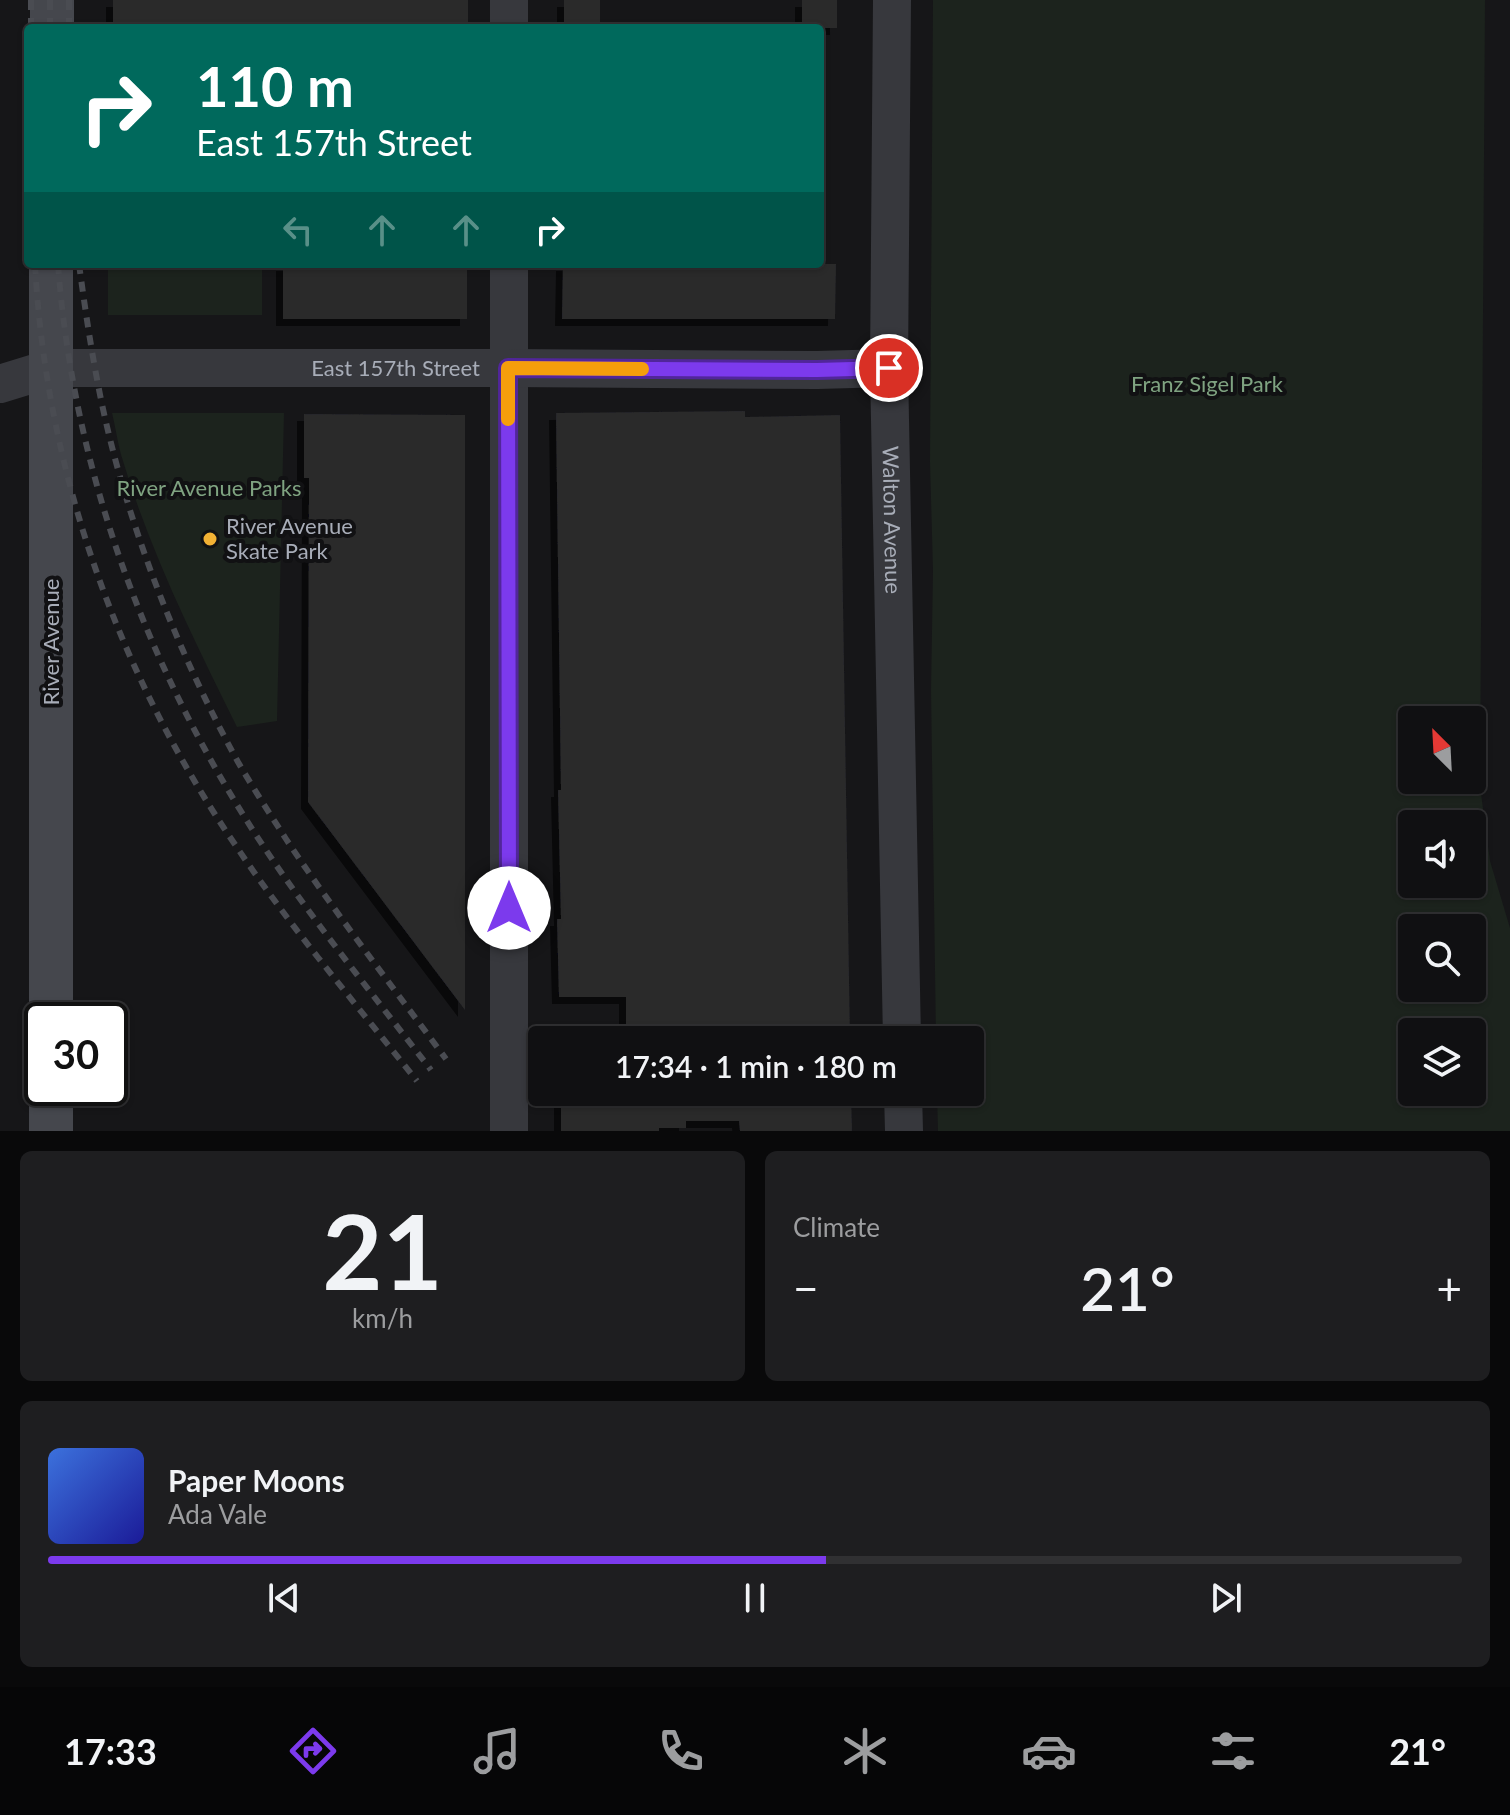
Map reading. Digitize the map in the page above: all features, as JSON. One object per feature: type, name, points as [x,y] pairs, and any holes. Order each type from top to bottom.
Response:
[{"type":"main road","points":[[52,0],[52,24]]},
{"type":"main road","name":"River Avenue","points":[[51,268],[51,1002]]},
{"type":"main road","points":[[51,1106],[51,1131]]},
{"type":"street","points":[[509,0],[509,24]]},
{"type":"street","name":"Walton Avenue","points":[[892,0],[889,368],[902,1026]]},
{"type":"street","points":[[509,268],[509,1131]]},
{"type":"street","name":"East 157th Street","points":[[0,384],[52,368],[889,368]]},
{"type":"street","points":[[903,1106],[904,1131]]},
{"type":"green space","name":"Franz Sigel Park","points":[[933,0],[1485,0],[1481,706],[1398,706],[1398,794],[1481,794],[1483,810],[1398,810],[1398,898],[1486,898],[1486,831],[1490,861],[1510,928],[1510,1131],[938,1131],[937,1106],[984,1106],[984,1026],[936,1026],[931,690],[933,571],[930,462]]},
{"type":"green space","points":[[108,268],[262,268],[262,315],[108,315]]},
{"type":"green space","name":"River Avenue Parks","points":[[112,413],[284,413],[277,721],[237,727],[160,563],[134,496]]},
{"type":"building","points":[[113,0],[468,0],[468,24],[113,24]]},
{"type":"building","points":[[564,0],[600,0],[600,24],[564,24]]},
{"type":"building","points":[[802,0],[837,0],[837,28],[824,28],[824,24],[802,24]]},
{"type":"building","points":[[824,264],[836,264],[835,319],[562,319],[563,268],[824,268]]},
{"type":"building","points":[[283,268],[467,268],[467,319],[283,319]]},
{"type":"building","points":[[745,411],[745,417],[840,415],[850,1026],[626,1026],[626,997],[559,997],[558,790],[561,790],[556,413]]},
{"type":"building","points":[[304,414],[465,415],[465,1010],[308,802],[309,478],[304,478]]},
{"type":"building","points":[[561,1106],[851,1106],[852,1131],[740,1131],[739,1121],[686,1121],[686,1128],[659,1128],[659,1131],[561,1131]]},
{"type":"railway","points":[[31,0],[31,24]]},
{"type":"railway","points":[[50,0],[50,24]]},
{"type":"railway","points":[[69,0],[69,24]]},
{"type":"railway","points":[[35,268],[42,342],[54,418],[72,494],[95,568],[123,641],[156,712],[194,780],[257,876],[417,1081]]},
{"type":"railway","points":[[58,268],[66,340],[79,414],[98,488],[120,560],[179,700],[215,767],[275,863],[431,1070]]},
{"type":"railway","points":[[80,268],[96,376],[122,484],[164,606],[199,686],[238,762],[286,839],[446,1059]]},
{"type":"slow traffic","points":[[508,419],[508,368],[642,369]]},
{"type":"place","name":"River Avenue Skate Park","points":[[210,539]]},
{"type":"route","points":[[509,908],[508,368],[889,368]]}]
